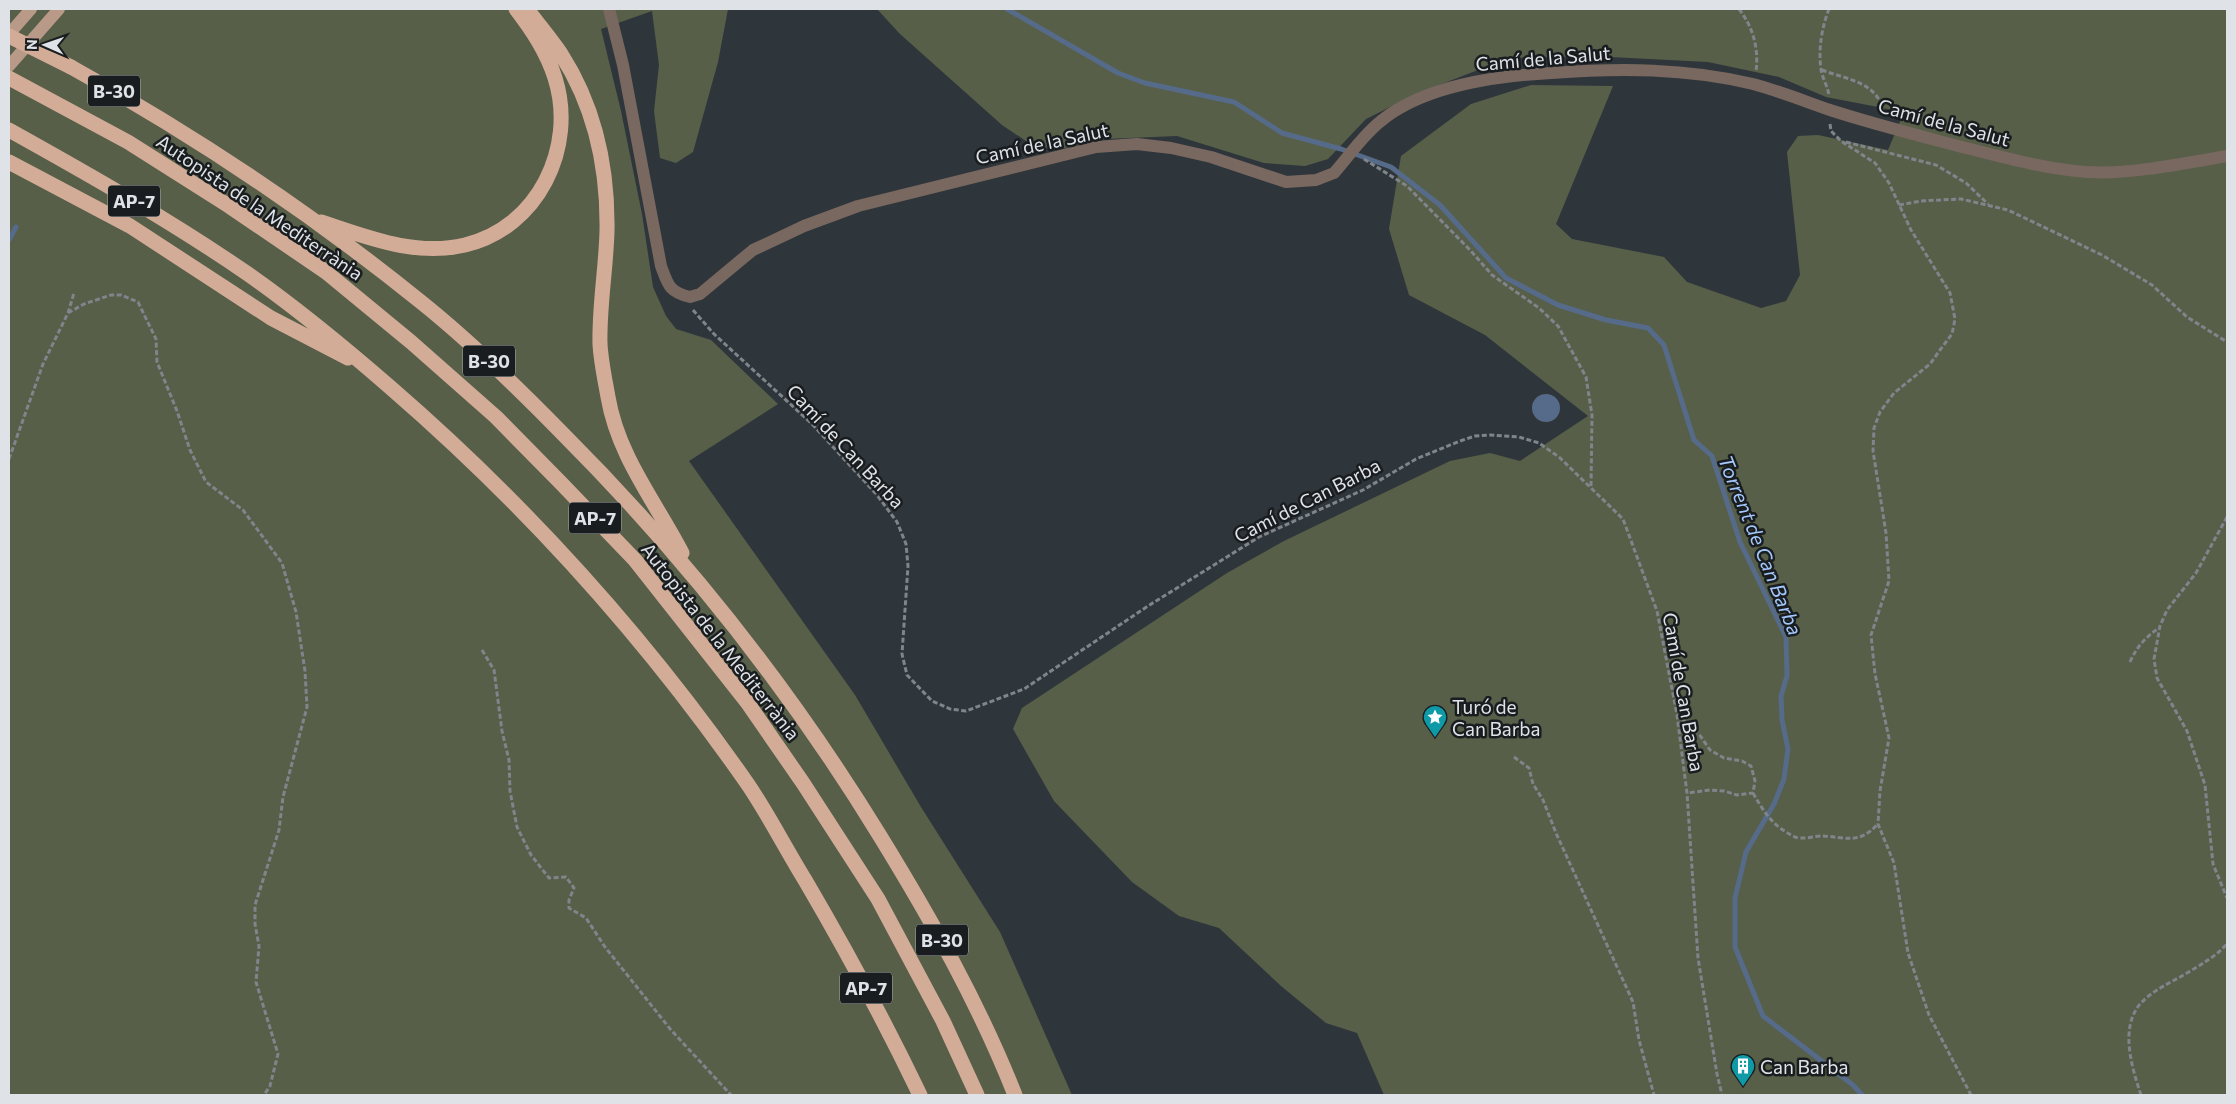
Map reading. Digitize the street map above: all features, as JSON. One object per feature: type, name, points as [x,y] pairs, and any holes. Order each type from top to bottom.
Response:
[{"type":"highway","points":[[308,218],[376,241],[407,247],[440,248],[466,245],[507,227],[538,197],[547,183],[560,141],[560,102],[556,78],[546,55],[531,29],[516,9]]},
{"type":"highway","points":[[527,9],[561,55],[582,92],[595,128],[601,155],[605,184],[607,231],[600,345],[608,398],[617,433],[635,473],[674,538],[694,577]]},
{"type":"highway","name":"B-30","points":[[9,35],[72,68],[209,149],[308,218],[422,302],[505,376],[641,515],[760,658],[854,792],[952,958],[1015,1095]]},
{"type":"highway","name":"Autopista de la Mediterrània","points":[[9,78],[144,152],[229,206],[326,272],[496,417],[628,553],[748,702],[804,783],[878,899],[943,1021],[977,1095]]},
{"type":"highway","name":"AP-7","points":[[12,132],[88,173],[248,274],[326,331],[438,429],[557,546],[691,706],[751,790],[847,952],[920,1095]]},
{"type":"highway","points":[[9,162],[130,226],[271,318],[371,371]]},
{"type":"main road","points":[[9,35],[31,9]]},
{"type":"main road","points":[[9,66],[59,9]]},
{"type":"street","points":[[609,9],[623,65],[662,266],[668,285],[679,294]]},
{"type":"street","name":"Camí de la Salut","points":[[679,294],[690,297],[700,294],[753,250],[804,226],[858,206],[1096,147],[1137,144],[1171,148],[1211,158],[1278,180],[1294,182],[1325,178],[1334,173],[1379,122],[1398,109],[1444,90],[1475,81],[1522,74],[1615,70],[1700,74],[1754,85],[1880,125],[1997,156],[2087,172],[2162,166],[2227,156]]},
{"type":"path","points":[[1739,9],[1749,22],[1756,41],[1757,68],[1754,85]]},
{"type":"path","points":[[1828,9],[1822,34],[1821,70],[1830,97],[1828,109]]},
{"type":"path","points":[[1821,70],[1868,86],[1876,93],[1883,110],[1880,125]]},
{"type":"path","points":[[1971,1095],[1929,1015],[1908,953],[1894,864],[1878,824],[1880,791],[1889,738],[1875,674],[1871,635],[1879,615],[1880,605],[1888,590],[1889,582],[1886,533],[1873,451],[1874,428],[1880,412],[1894,393],[1930,364],[1952,334],[1955,318],[1950,293],[1911,230],[1889,183],[1875,163],[1840,141],[1936,165],[1966,182],[1990,205]]},
{"type":"path","points":[[1353,152],[1407,186],[1471,250],[1492,275],[1540,308],[1558,326],[1586,377],[1592,415],[1591,487]]},
{"type":"path","points":[[1899,205],[1921,201],[1962,199],[2008,210],[2102,255],[2152,285],[2187,317],[2227,342]]},
{"type":"path","points":[[9,459],[43,364],[68,313],[74,293]]},
{"type":"path","points":[[68,313],[84,304],[111,294],[122,295],[138,302],[156,339],[157,362],[190,450],[206,482],[243,510],[282,563],[296,612],[305,671],[307,707],[283,797],[279,830],[256,905],[255,924],[259,946],[256,982],[278,1054],[270,1086],[264,1095]]},
{"type":"path","name":"Camí de Can Barba","points":[[679,294],[714,334],[812,424],[877,495],[897,522],[906,544],[908,566],[902,654],[907,675],[932,701],[950,709],[966,711],[1024,689],[1148,606],[1259,537],[1363,490],[1416,458],[1460,440],[1490,435],[1519,438],[1539,443],[1559,457],[1623,519],[1657,611],[1677,715],[1686,793],[1698,958],[1722,1095]]},
{"type":"path","points":[[2227,518],[2196,573],[2167,610],[2160,626],[2154,659],[2157,678],[2187,731],[2205,785],[2213,864],[2227,898]]},
{"type":"path","points":[[2130,662],[2136,649],[2145,638],[2160,626]]},
{"type":"path","points":[[482,650],[494,670],[502,731],[509,760],[510,791],[517,827],[531,855],[549,878],[566,877],[574,888],[569,900],[569,908],[586,918],[606,947],[671,1030],[731,1095]]},
{"type":"path","points":[[1677,715],[1699,734],[1710,750],[1724,758],[1742,761],[1751,766],[1755,781],[1753,793],[1768,819],[1797,838],[1821,836],[1855,839],[1869,834],[1878,824]]},
{"type":"path","points":[[1514,757],[1529,768],[1533,784],[1543,800],[1556,833],[1633,1002],[1639,1040],[1654,1095]]},
{"type":"path","points":[[1686,793],[1710,790],[1724,791],[1737,795],[1753,793]]},
{"type":"path","points":[[2141,1095],[2132,1067],[2129,1040],[2131,1022],[2135,1012],[2141,1003],[2152,994],[2216,956],[2227,944]]},
{"type":"green space","points":[[9,9],[728,9],[718,62],[693,152],[676,163],[660,158],[654,111],[659,65],[652,11],[601,29],[621,111],[642,214],[653,287],[666,316],[676,329],[711,340],[778,404],[689,461],[855,695],[921,807],[1000,932],[1072,1095],[9,1095]]},
{"type":"green space","points":[[877,9],[2227,9],[2227,1095],[1384,1095],[1357,1033],[1326,1023],[1281,986],[1219,928],[1179,916],[1132,882],[1054,801],[1013,729],[1022,708],[1227,573],[1284,541],[1450,461],[1490,453],[1520,461],[1588,416],[1485,335],[1409,295],[1389,229],[1401,156],[1471,104],[1531,85],[1613,86],[1556,224],[1572,239],[1664,257],[1687,282],[1761,308],[1786,301],[1800,275],[1787,152],[1798,136],[1818,135],[1888,150],[1904,112],[1826,97],[1779,77],[1708,62],[1591,56],[1509,58],[1416,94],[1366,119],[1328,159],[1305,166],[1264,163],[1177,136],[1105,139],[1055,150],[1029,143],[1002,125],[900,34]]},
{"type":"water","points":[[1546,394],[1556,398],[1560,408],[1556,418],[1546,422],[1536,418],[1532,408],[1536,398]]},
{"type":"waterway","name":"Torrent de Can Barba","points":[[1007,9],[1118,73],[1145,83],[1234,102],[1282,133],[1341,149],[1391,167],[1440,205],[1506,278],[1558,305],[1606,320],[1648,328],[1664,345],[1694,440],[1712,456],[1740,542],[1786,637],[1787,676],[1781,696],[1782,720],[1788,749],[1784,779],[1774,804],[1746,852],[1735,898],[1735,947],[1763,1016],[1853,1085],[1862,1095]]},
{"type":"waterway","points":[[9,240],[16,227]]},
{"type":"place","name":"Turó de Can Barba","points":[[1435,738]]},
{"type":"place","name":"Can Barba","points":[[1743,1087]]}]
